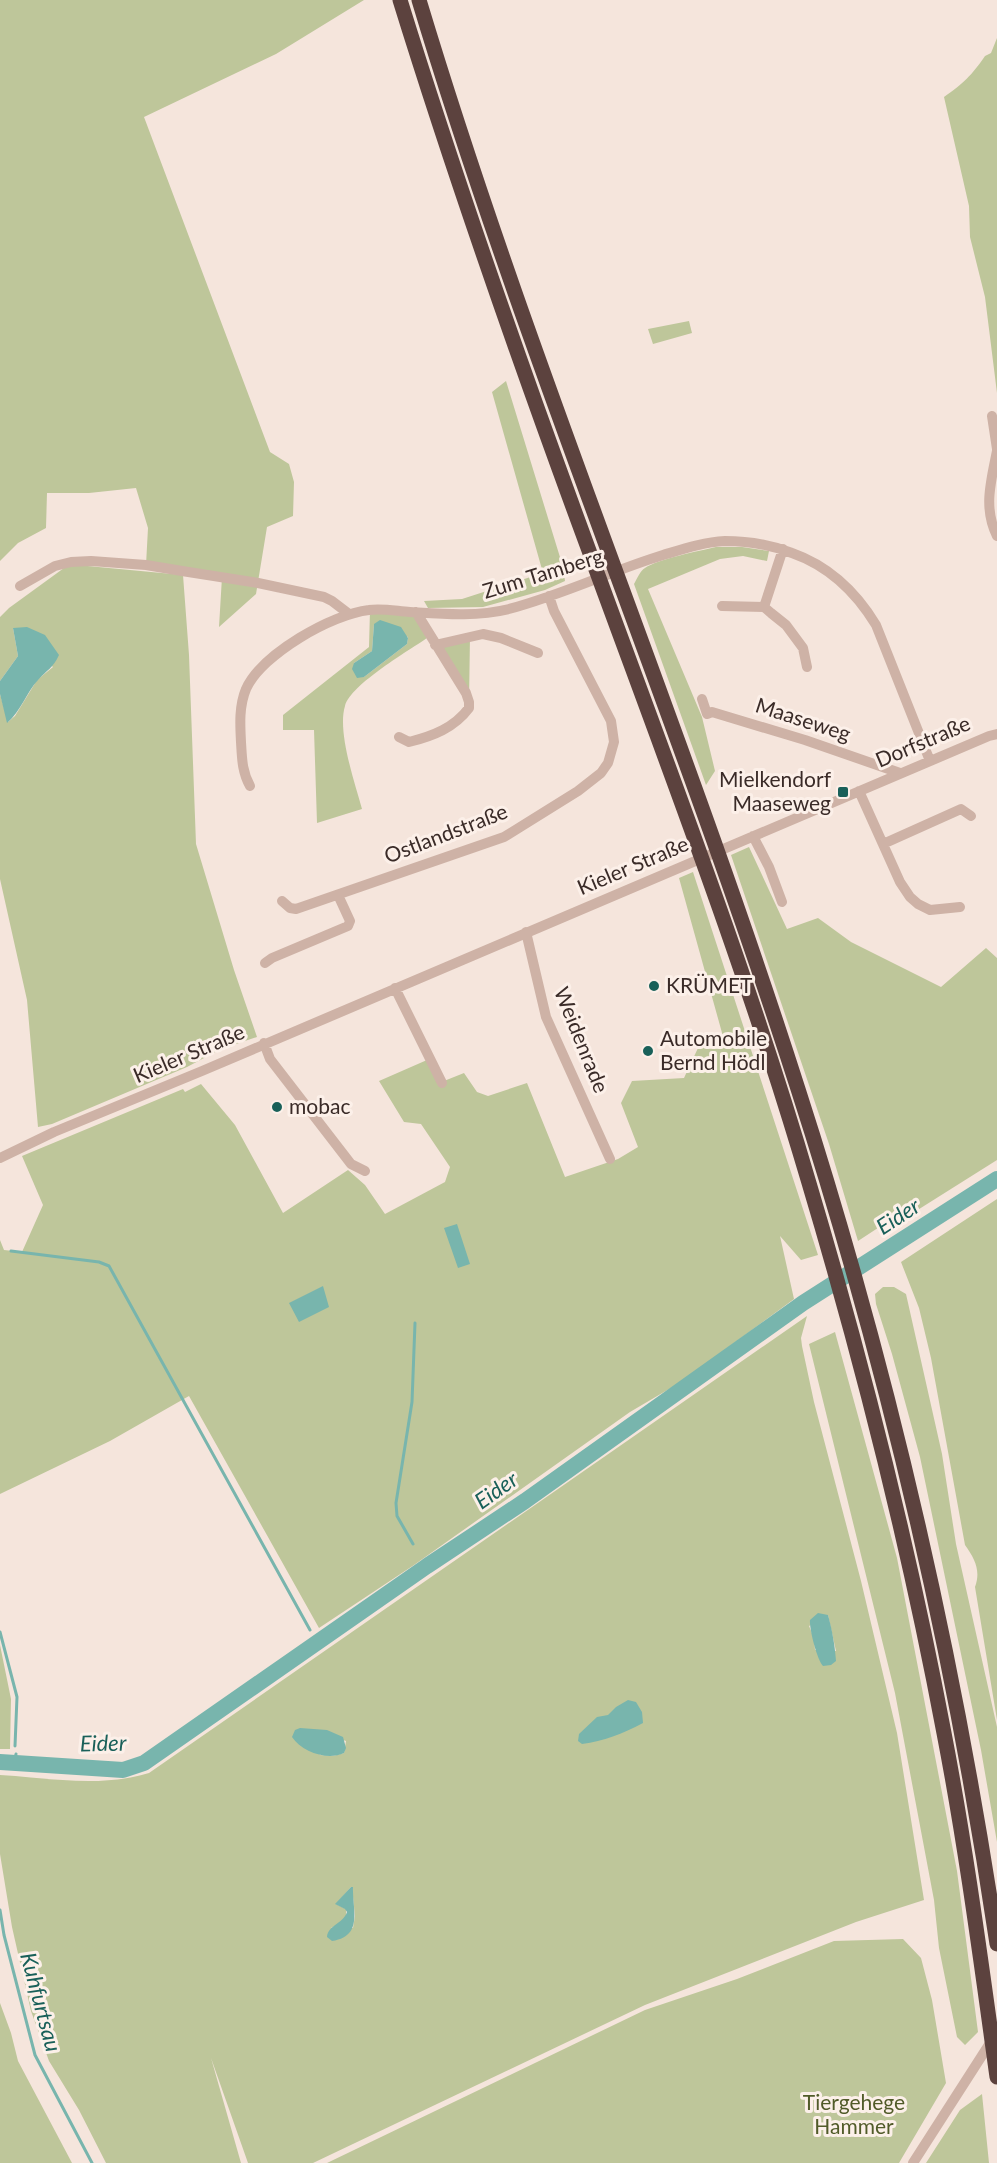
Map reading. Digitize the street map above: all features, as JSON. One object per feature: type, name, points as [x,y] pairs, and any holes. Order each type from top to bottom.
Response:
[{"type":"highway","points":[[400,0],[494,288],[705,869],[781,1093],[830,1257],[892,1486],[934,1680],[994,2028],[993,2051],[997,2077]]},
{"type":"highway","points":[[419,0],[511,284],[721,861],[798,1087],[846,1247],[903,1459],[931,1583],[961,1728],[997,1944]]},
{"type":"street","points":[[992,416],[997,450],[991,483],[989,514],[997,536]]},
{"type":"street","name":"Zum Tamberg","points":[[250,786],[242,764],[240,722],[241,705],[247,688],[257,673],[280,652],[322,624],[349,614],[369,610],[478,614],[508,609],[647,560],[694,546],[724,541],[754,543],[783,549],[805,557],[831,573],[847,587],[864,606],[888,650],[930,760]]},
{"type":"street","points":[[764,607],[783,549]]},
{"type":"street","points":[[20,586],[55,566],[71,562],[146,565],[258,583],[324,597],[349,614]]},
{"type":"street","name":"Ostlandstraße","points":[[282,901],[290,908],[296,909],[504,837],[578,791],[601,773],[608,763],[614,742],[610,721],[554,611],[549,596]]},
{"type":"street","points":[[722,606],[764,607],[786,625],[798,640],[803,648],[807,667]]},
{"type":"street","points":[[399,737],[410,742],[433,735],[453,725],[469,708],[470,702],[416,612]]},
{"type":"street","points":[[435,645],[483,634],[501,638],[538,653]]},
{"type":"street","name":"Maaseweg","points":[[702,699],[707,714],[712,712],[805,740],[900,773]]},
{"type":"street","name":"Dorfstraße","points":[[862,789],[997,734]]},
{"type":"street","points":[[862,789],[883,844],[900,882],[910,897],[930,910],[960,907]]},
{"type":"street","name":"Kieler Straße","points":[[0,1158],[54,1132],[862,789]]},
{"type":"street","points":[[883,844],[962,809],[970,816]]},
{"type":"street","points":[[753,836],[769,867],[782,902]]},
{"type":"street","points":[[265,963],[348,926],[350,921],[338,895]]},
{"type":"street","name":"Weidenrade","points":[[526,932],[546,1017],[610,1159]]},
{"type":"street","points":[[395,988],[441,1083]]},
{"type":"street","points":[[264,1043],[270,1059],[351,1164],[364,1171]]},
{"type":"street","points":[[913,2163],[994,2028]]},
{"type":"green space","points":[[0,0],[364,0],[276,54],[144,117],[270,452],[289,464],[294,482],[293,516],[267,527],[256,594],[219,627],[222,577],[146,565],[148,528],[136,488],[89,493],[47,493],[46,528],[18,543],[0,561]]},
{"type":"green space","points":[[997,38],[997,393],[985,297],[970,237],[969,206],[944,97],[962,83],[985,56],[991,53]]},
{"type":"green space","points":[[689,321],[692,333],[653,344],[648,329]]},
{"type":"green space","points":[[506,381],[563,567],[565,581],[545,590],[483,607],[428,608],[424,601],[462,599],[543,573],[492,392]]},
{"type":"green space","points":[[716,547],[742,547],[769,551],[767,561],[743,556],[720,559],[648,589],[702,717],[715,771],[706,785],[634,584],[645,568],[659,561]]},
{"type":"green space","points":[[77,565],[183,575],[189,655],[196,844],[257,1037],[221,1049],[187,1067],[52,1124],[38,1127],[27,1000],[0,879],[0,694],[8,722],[15,716],[37,680],[53,667],[13,628],[18,656],[0,681],[0,617],[64,568]]},
{"type":"green space","points":[[370,610],[416,612],[430,636],[369,678],[350,697],[345,706],[343,729],[348,758],[362,809],[317,823],[314,730],[283,730],[283,715],[369,647]],"holes":[[[374,624],[408,637],[407,644],[364,677],[354,663],[372,651]]]},
{"type":"green space","points":[[470,636],[469,702],[435,645]]},
{"type":"green space","points":[[749,847],[787,929],[818,918],[851,942],[941,987],[986,948],[997,958],[997,1160],[889,1228],[887,1222],[858,1241],[829,1144],[731,855]]},
{"type":"green space","points":[[693,872],[818,1255],[801,1260],[780,1236],[794,1299],[681,1382],[630,1412],[414,1565],[319,1628],[189,1396],[110,1441],[0,1494],[0,1240],[4,1250],[22,1252],[43,1205],[22,1156],[183,1089],[185,1092],[201,1084],[235,1125],[283,1213],[348,1170],[365,1185],[385,1214],[445,1182],[450,1167],[421,1124],[404,1122],[379,1081],[427,1060],[444,1081],[464,1073],[477,1092],[488,1096],[527,1083],[565,1177],[618,1159],[638,1147],[621,1103],[632,1081],[684,1078],[698,1048],[724,1040],[679,878]]},
{"type":"green space","points":[[997,1199],[997,1720],[975,1587],[977,1570],[965,1545],[931,1358],[919,1308],[901,1262]]},
{"type":"green space","points":[[883,1287],[894,1287],[906,1294],[942,1454],[956,1544],[997,1727],[997,1842],[981,1750],[920,1457],[876,1304],[875,1294]]},
{"type":"green space","points":[[807,1316],[801,1338],[802,1346],[897,1733],[924,1900],[856,1922],[645,2005],[313,2163],[248,2163],[211,2058],[241,2163],[106,2163],[79,2110],[49,2061],[31,2011],[12,1927],[0,1854],[0,1775],[93,1781],[130,1778],[149,1773]],"holes":[[[828,1615],[836,1651],[815,1650],[814,1638],[809,1626]],[[308,1729],[346,1741],[344,1753],[333,1756],[320,1755]],[[352,1887],[355,1916],[353,1928],[331,1928],[341,1923],[346,1916],[346,1909],[336,1904]]]},
{"type":"green space","points":[[835,1332],[897,1558],[957,1871],[978,2032],[965,2045],[957,2037],[939,1948],[934,1900],[895,1693],[809,1344]]},
{"type":"green space","points":[[0,1645],[11,1699],[10,1749],[0,1749]]},
{"type":"green space","name":"Tiergehege Hammer","points":[[903,1939],[921,1958],[932,2000],[946,2083],[899,2163],[327,2163],[645,2010],[737,1979],[834,1941]]},
{"type":"green space","points":[[0,2003],[18,2061],[72,2163],[0,2163]]},
{"type":"green space","points":[[982,2094],[989,2163],[926,2163],[960,2110]]},
{"type":"water","points":[[380,620],[401,627],[408,638],[407,644],[364,677],[357,678],[352,669],[354,663],[372,651],[374,624]]},
{"type":"water","points":[[27,627],[45,635],[59,655],[7,723],[0,694],[0,681],[18,656],[13,628]]},
{"type":"water","points":[[457,1224],[470,1264],[458,1268],[444,1228]]},
{"type":"water","points":[[323,1286],[329,1307],[299,1322],[289,1303]]},
{"type":"water","points":[[818,1613],[828,1615],[836,1661],[831,1665],[823,1666],[814,1644],[810,1620]]},
{"type":"water","points":[[628,1700],[636,1702],[642,1712],[643,1723],[605,1739],[582,1744],[578,1741],[579,1734],[597,1717],[608,1715]]},
{"type":"water","points":[[300,1728],[327,1730],[343,1737],[346,1748],[344,1753],[331,1756],[309,1751],[292,1737],[295,1730]]},
{"type":"water","points":[[353,1887],[354,1912],[352,1928],[349,1934],[332,1941],[327,1937],[328,1933],[347,1912],[335,1904]]},
{"type":"waterway","name":"Eider","points":[[0,1762],[123,1770],[144,1763],[427,1566],[525,1501],[803,1303],[997,1179]]},
{"type":"waterway","points":[[11,1251],[99,1262],[109,1266],[310,1630]]},
{"type":"waterway","points":[[413,1544],[397,1516],[396,1503],[412,1402],[415,1323]]},
{"type":"waterway","points":[[0,1632],[17,1697],[15,1746]]},
{"type":"waterway","points":[[14,1763],[16,1754]]},
{"type":"waterway","name":"Kuhfurtsau","points":[[0,1910],[4,1935],[35,2055],[92,2163]]},
{"type":"place","name":"Mielkendorf Maaseweg","points":[[843,792]]},
{"type":"place","name":"KRÜMET","points":[[654,986]]},
{"type":"place","name":"Automobile Bernd Hödl","points":[[648,1051]]},
{"type":"place","name":"mobac","points":[[277,1107]]}]
